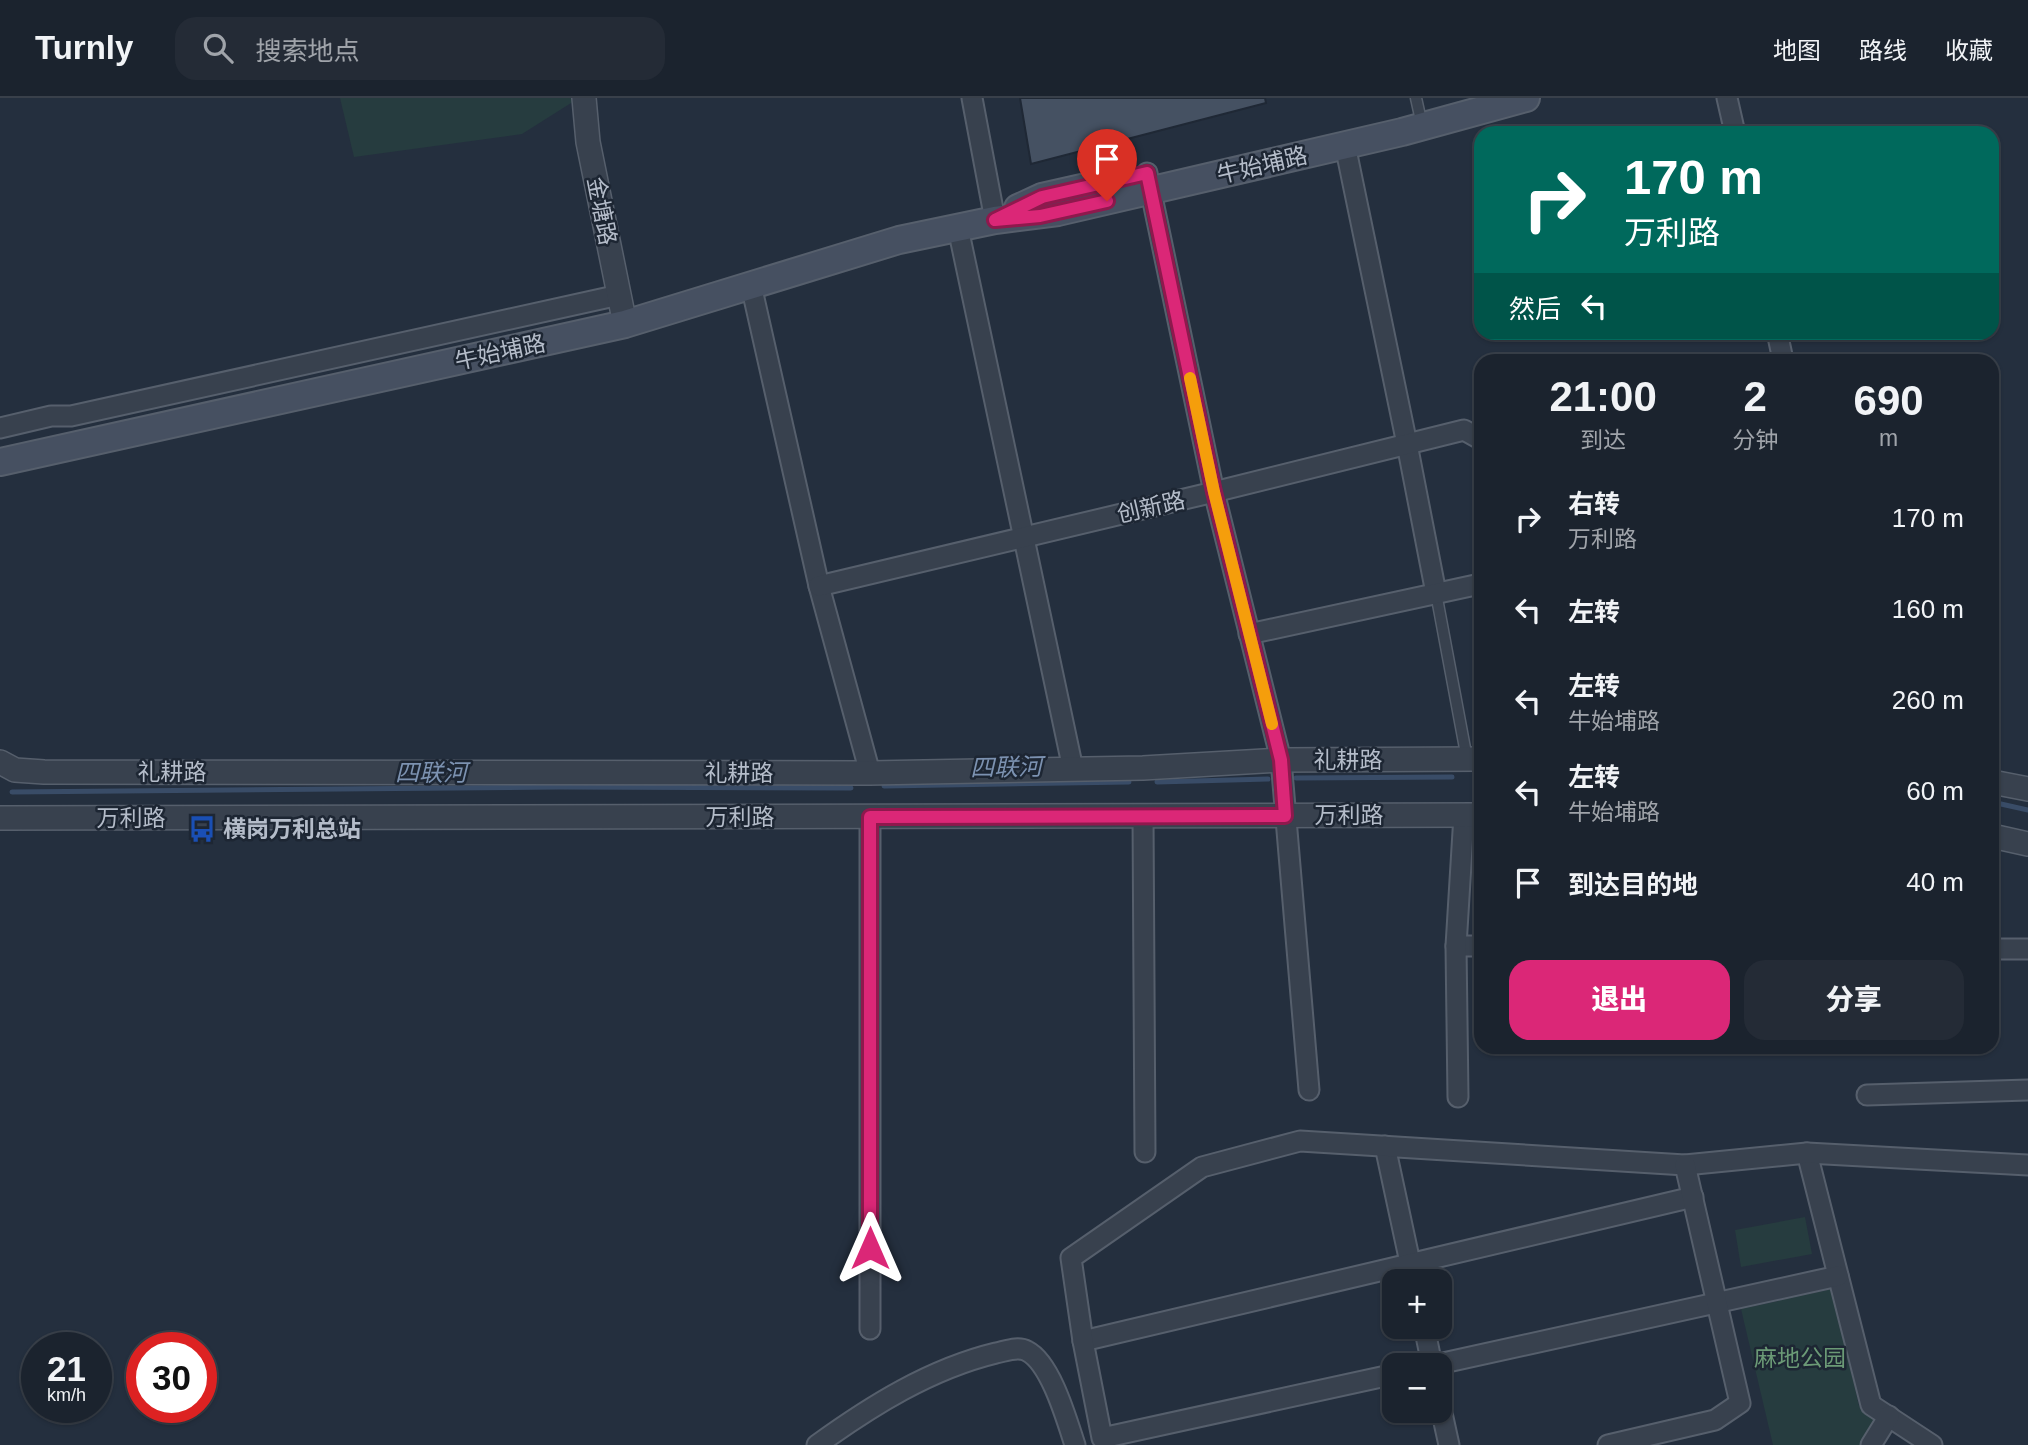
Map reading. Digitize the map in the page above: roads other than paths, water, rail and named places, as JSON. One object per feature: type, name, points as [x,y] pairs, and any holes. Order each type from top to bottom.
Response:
[{"type":"main road","name":"牛始埔路","points":[[1149,182],[1461,98]]},
{"type":"main road","name":"牛始埔路","points":[[0,462],[625,324],[899,240],[995,220],[1042,197],[1149,182],[1345,145],[1419,111],[1527,98]]},
{"type":"street","name":"金塘路","points":[[584,98],[588,142],[625,324]]},
{"type":"street","points":[[972,98],[995,220]]},
{"type":"street","points":[[1727,98],[1733,126]]},
{"type":"street","points":[[1345,145],[1436,593]]},
{"type":"street","points":[[1149,182],[1214,492],[1281,760],[1309,1090]]},
{"type":"street","points":[[958,228],[1073,769]]},
{"type":"street","points":[[751,285],[819,586],[870,773]]},
{"type":"street","points":[[0,428],[51,416],[71,416],[619,295]]},
{"type":"street","name":"创新路","points":[[819,586],[1464,430],[1474,436]]},
{"type":"street","points":[[1249,634],[1474,585]]},
{"type":"street","name":"礼耕路","points":[[0,762],[15,771],[44,772],[870,773],[1143,768],[1281,760],[1474,760]]},
{"type":"street","points":[[1999,783],[2028,789]]},
{"type":"street","points":[[1458,1097],[1456,946],[1472,815]]},
{"type":"street","name":"万利路","points":[[0,818],[1472,815]]},
{"type":"street","points":[[1143,816],[1144,1152]]},
{"type":"street","points":[[870,817],[870,1329]]},
{"type":"street","points":[[1999,838],[2028,844]]},
{"type":"street","points":[[1456,946],[1474,946]]},
{"type":"street","points":[[1999,948],[2028,949]]},
{"type":"street","points":[[1867,1095],[2028,1090]]},
{"type":"street","points":[[1382,1377],[1102,1438],[1083,1341],[1071,1258],[1202,1167],[1300,1141],[1685,1165],[1807,1153],[2028,1165]]},
{"type":"street","points":[[1385,1146],[1411,1269]]},
{"type":"street","points":[[1807,1153],[1871,1405],[1932,1445]]},
{"type":"street","points":[[1608,1445],[1715,1420],[1740,1403],[1685,1165]]},
{"type":"street","points":[[1423,1269],[1693,1197]]},
{"type":"street","points":[[1452,1361],[1838,1276]]},
{"type":"street","points":[[1083,1341],[1382,1278]]},
{"type":"street","points":[[817,1445],[871,1409],[925,1379],[978,1357],[1020,1349],[1035,1357],[1044,1370],[1059,1400],[1075,1445]]},
{"type":"street","points":[[1871,1445],[1889,1416]]},
{"type":"street","points":[[1444,1423],[1449,1445]]},
{"type":"lane","points":[[1436,593],[1474,760]]},
{"type":"waterway","name":"四联河","points":[[1296,778],[1452,777]]},
{"type":"waterway","name":"四联河","points":[[1157,782],[1268,779]]},
{"type":"waterway","name":"四联河","points":[[884,786],[1129,782]]},
{"type":"waterway","name":"四联河","points":[[12,792],[559,787],[851,788]]},
{"type":"waterway","name":"四联河","points":[[1999,804],[2028,810]]},
{"type":"place","name":"横岗万利总站","points":[[202,829]]},
{"type":"park label","name":"麻地公园","points":[[1800,1358]]}]
